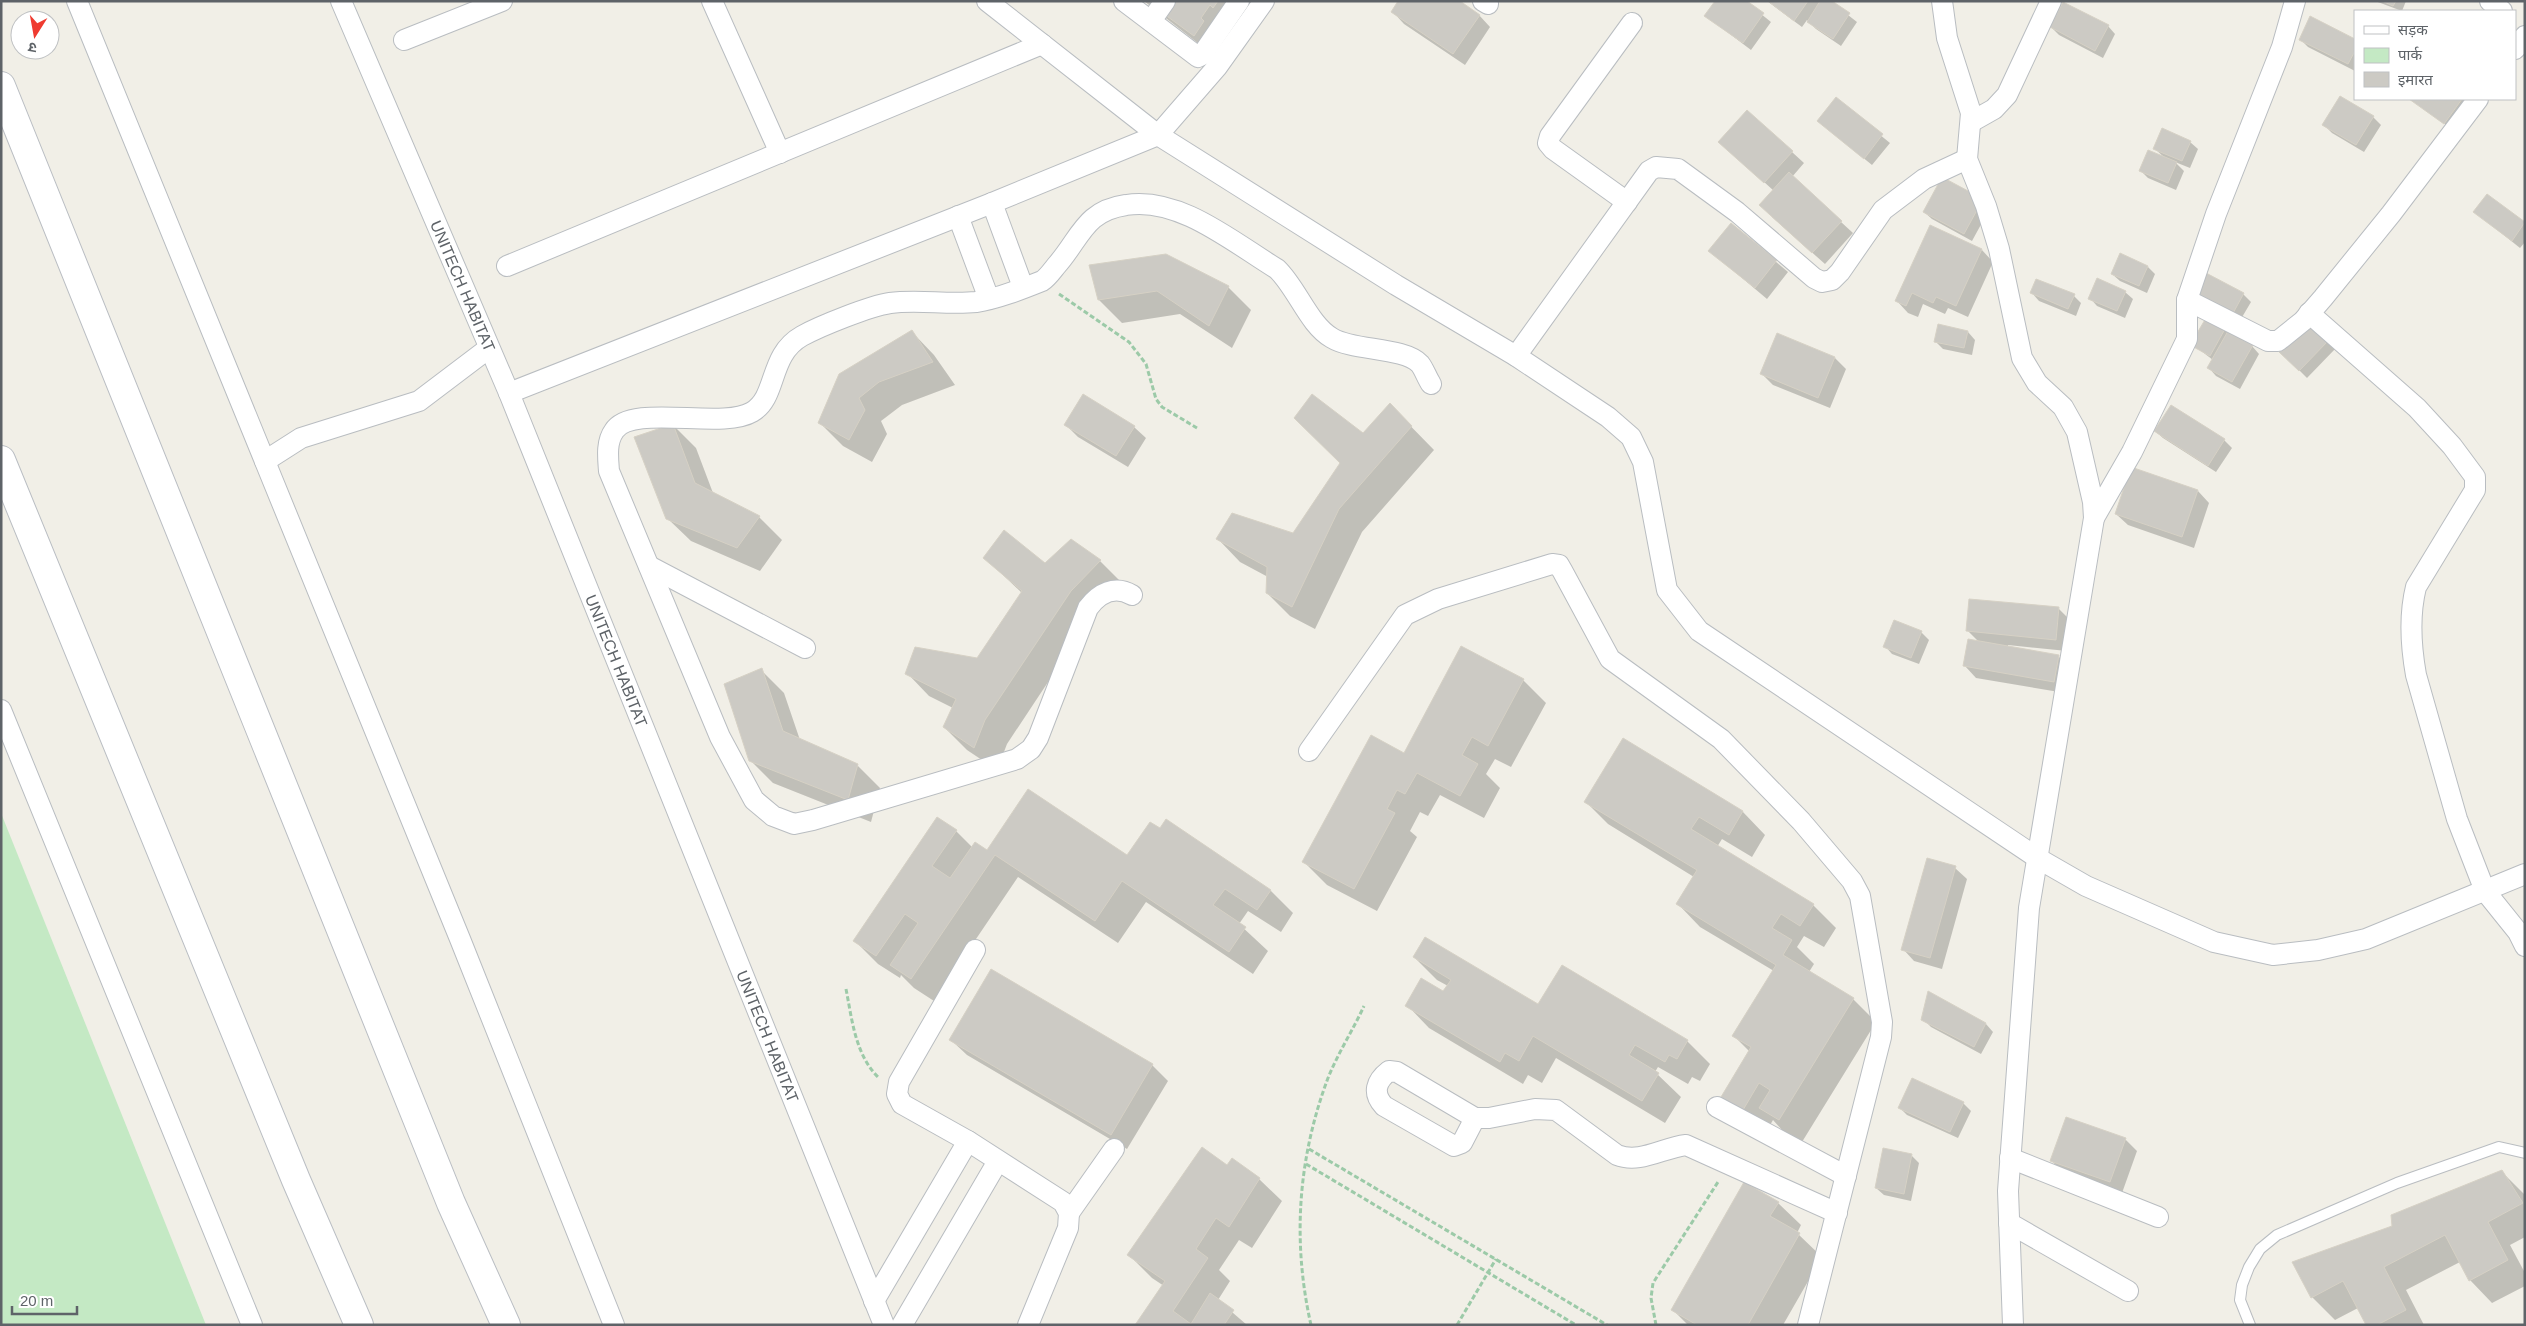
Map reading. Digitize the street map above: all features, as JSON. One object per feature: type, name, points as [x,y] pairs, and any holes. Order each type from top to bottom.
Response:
[{"type":"main road","points":[[1,86],[451,1203],[506,1325]]},
{"type":"main road","points":[[1,460],[296,1180],[359,1325]]},
{"type":"street","points":[[77,1],[464,948],[614,1325]]},
{"type":"street","name":"UNITECH HABITAT","points":[[341,1],[509,393],[884,1325]]},
{"type":"street","points":[[404,40],[502,1]]},
{"type":"street","points":[[712,1],[780,153]]},
{"type":"street","points":[[987,1],[1158,135],[1396,285],[1516,356],[1608,417],[1631,437],[1643,462],[1667,590],[1698,631],[2039,859],[2086,886],[2214,942],[2273,955],[2318,950],[2366,939],[2525,874]]},
{"type":"street","points":[[1124,1],[1198,57],[1202,55],[1239,1]]},
{"type":"street","points":[[1151,21],[1165,1]]},
{"type":"street","points":[[509,393],[992,203],[1158,135],[1216,67],[1264,1]]},
{"type":"street","points":[[1942,1],[1947,38],[1972,113],[1967,159],[1986,206],[1999,249],[2022,358],[2037,383],[2063,407],[2077,432],[2093,502],[2094,518],[2039,859],[2029,908],[2008,1191],[2013,1325]]},
{"type":"street","points":[[1971,122],[1994,109],[2007,95],[2051,1]]},
{"type":"street","points":[[2094,518],[2132,452],[2188,339],[2187,300],[2216,214],[2282,47],[2294,1]]},
{"type":"street","points":[[2490,1],[2501,10]]},
{"type":"street","points":[[1627,202],[1553,149],[1548,143],[1550,136],[1632,23]]},
{"type":"street","points":[[2516,48],[2525,36]]},
{"type":"street","points":[[507,266],[1042,44]]},
{"type":"street","points":[[2187,300],[2273,342],[2298,325],[2391,214],[2477,100]]},
{"type":"street","points":[[1516,356],[1649,171],[1656,166],[1678,169],[1737,212],[1814,278],[1822,282],[1832,280],[1884,210],[1924,179],[1967,159]]},
{"type":"street","points":[[992,203],[1023,287]]},
{"type":"street","points":[[1132,595],[1124,590],[1112,589],[1095,598],[1088,608],[1038,738],[1031,749],[1017,759],[794,824],[773,816],[754,800],[720,737],[610,471],[608,449],[614,430],[628,420],[723,418],[750,414],[761,406],[777,363],[788,346],[802,336],[878,305],[892,302],[975,302],[1044,280],[1060,261],[1084,225],[1104,209],[1128,204],[1165,206],[1190,216],[1277,269],[1287,279],[1321,329],[1332,338],[1405,356],[1420,363],[1430,384]]},
{"type":"street","points":[[958,216],[989,299]]},
{"type":"street","points":[[2309,313],[2418,408],[2452,446],[2475,477],[2475,490],[2416,587],[2412,602],[2412,654],[2416,675],[2457,819],[2485,890],[2518,932],[2525,946]]},
{"type":"street","points":[[265,461],[300,438],[419,401],[489,348]]},
{"type":"street","points":[[1309,751],[1405,615],[1455,594],[1552,564],[1559,566],[1610,659],[1721,739],[1801,821],[1852,881],[1860,896],[1882,1022],[1881,1037],[1808,1325]]},
{"type":"street","points":[[649,566],[805,648]]},
{"type":"street","points":[[1,710],[252,1325]]},
{"type":"street","points":[[975,950],[899,1082],[897,1094],[902,1104],[968,1141],[1063,1202],[1069,1213]]},
{"type":"street","points":[[1475,1118],[1462,1143],[1454,1146],[1384,1106],[1377,1098],[1376,1090],[1382,1077],[1389,1071],[1397,1072],[1475,1118],[1489,1118],[1535,1109],[1556,1110],[1617,1155],[1628,1159],[1642,1157],[1671,1147],[1686,1145],[1837,1212]]},
{"type":"street","points":[[1717,1107],[1846,1176]]},
{"type":"street","points":[[874,1300],[968,1141]]},
{"type":"street","points":[[1028,1325],[1068,1228],[1069,1213],[1114,1149]]},
{"type":"street","points":[[2010,1158],[2158,1217]]},
{"type":"street","points":[[902,1325],[998,1161]]},
{"type":"street","points":[[2009,1223],[2128,1291]]},
{"type":"lane","points":[[2250,1325],[2240,1300],[2242,1285],[2249,1267],[2260,1249],[2277,1235],[2397,1183],[2500,1147],[2525,1152]]},
{"type":"path","points":[[1044,280],[1062,298],[1129,342],[1146,364],[1156,399],[1162,407],[1197,428]]},
{"type":"path","points":[[846,989],[855,1035],[863,1054],[876,1074],[897,1094]]},
{"type":"path","points":[[1311,1325],[1302,1267],[1299,1209],[1306,1164],[1317,1113],[1329,1076],[1364,1006]]},
{"type":"path","points":[[1309,1150],[1607,1325]]},
{"type":"path","points":[[1656,1325],[1651,1298],[1653,1283],[1730,1163]]},
{"type":"path","points":[[1306,1164],[1576,1325]]},
{"type":"path","points":[[1457,1325],[1496,1259]]},
{"type":"green space","points":[[1,813],[206,1325],[1,1325]]},
{"type":"building","points":[[1173,1],[1218,1],[1213,8],[1210,5],[1201,18],[1204,21],[1194,36],[1164,14]]},
{"type":"building","points":[[1398,1],[1460,1],[1480,15],[1453,54],[1391,12]]},
{"type":"building","points":[[1715,1],[1747,1],[1764,13],[1743,43],[1704,16]]},
{"type":"building","points":[[1768,1],[1808,1],[1794,21]]},
{"type":"building","points":[[1820,1],[1832,1],[1850,13],[1833,39],[1807,22]]},
{"type":"building","points":[[2382,1],[2396,1],[2393,6]]},
{"type":"building","points":[[2063,2],[2109,25],[2095,51],[2050,27]]},
{"type":"building","points":[[2310,16],[2354,38],[2354,53],[2348,64],[2299,40]]},
{"type":"building","points":[[2340,96],[2374,116],[2356,145],[2322,125]]},
{"type":"building","points":[[1836,97],[1883,134],[1864,159],[1817,121]]},
{"type":"building","points":[[2410,100],[2461,100],[2444,124]]},
{"type":"building","points":[[1747,110],[1793,151],[1764,183],[1718,142]]},
{"type":"building","points":[[2162,128],[2191,141],[2182,161],[2153,149]]},
{"type":"building","points":[[2148,150],[2177,162],[2168,183],[2139,171]]},
{"type":"building","points":[[1789,172],[1842,221],[1812,253],[1759,205]]},
{"type":"building","points":[[1942,177],[1983,199],[1964,234],[1923,212]]},
{"type":"building","points":[[2487,194],[2525,222],[2512,241],[2473,212]]},
{"type":"building","points":[[1731,223],[1777,260],[1755,288],[1708,251]]},
{"type":"building","points":[[1930,225],[1982,249],[1956,306],[1936,297],[1933,303],[1912,293],[1906,306],[1895,301]]},
{"type":"building","points":[[2120,253],[2148,266],[2139,286],[2111,274]]},
{"type":"building","points":[[1166,254],[1229,286],[1209,326],[1157,291],[1098,300],[1089,265]]},
{"type":"building","points":[[2206,273],[2244,293],[2231,317],[2193,297]]},
{"type":"building","points":[[2097,278],[2126,291],[2117,311],[2088,299]]},
{"type":"building","points":[[2036,279],[2075,294],[2068,309],[2030,293]]},
{"type":"building","points":[[2206,318],[2225,329],[2210,356],[2190,345]]},
{"type":"building","points":[[2309,321],[2329,340],[2299,371],[2279,352]]},
{"type":"building","points":[[1938,324],[1968,331],[1964,348],[1934,342]]},
{"type":"building","points":[[912,330],[933,362],[879,382],[859,398],[865,410],[849,440],[818,423],[839,374]]},
{"type":"building","points":[[2228,331],[2253,345],[2232,382],[2207,368]]},
{"type":"building","points":[[1777,333],[1835,357],[1818,398],[1760,374]]},
{"type":"building","points":[[1083,394],[1135,426],[1116,456],[1064,425]]},
{"type":"building","points":[[1312,394],[1363,433],[1390,403],[1412,426],[1339,509],[1292,607],[1266,593],[1267,567],[1216,539],[1232,513],[1293,533],[1340,463],[1294,418]]},
{"type":"building","points":[[2171,405],[2225,439],[2208,466],[2154,431]]},
{"type":"building","points":[[673,424],[695,483],[760,516],[737,548],[666,519],[634,437]]},
{"type":"building","points":[[2131,467],[2198,490],[2182,537],[2115,514]]},
{"type":"building","points":[[1004,530],[1045,563],[1071,539],[1101,560],[1071,591],[985,720],[974,748],[943,727],[956,699],[905,674],[915,647],[977,658],[1022,591],[983,558]]},
{"type":"building","points":[[1969,599],[2059,607],[2056,640],[1966,631]]},
{"type":"building","points":[[1894,620],[1922,631],[1911,658],[1883,647]]},
{"type":"building","points":[[1968,639],[2059,655],[2054,682],[1963,666]]},
{"type":"building","points":[[1461,646],[1524,679],[1488,746],[1472,737],[1462,755],[1478,764],[1460,796],[1417,773],[1405,794],[1397,790],[1387,809],[1395,813],[1354,889],[1302,862],[1371,735],[1404,753]]},
{"type":"building","points":[[762,668],[783,731],[858,764],[848,800],[749,761],[724,684]]},
{"type":"building","points":[[1623,738],[1743,811],[1729,835],[1699,817],[1691,829],[1814,904],[1800,926],[1781,914],[1772,928],[1792,940],[1783,955],[1854,998],[1779,1120],[1759,1108],[1770,1090],[1759,1083],[1743,1110],[1721,1097],[1751,1047],[1732,1036],[1776,965],[1676,904],[1697,870],[1584,802]]},
{"type":"building","points":[[1028,789],[1127,855],[1150,822],[1160,828],[1166,819],[1271,890],[1257,910],[1225,889],[1213,905],[1246,927],[1229,952],[1122,881],[1095,921],[995,855],[911,979],[890,965],[918,923],[905,914],[876,956],[853,941],[937,817],[957,830],[932,866],[950,878],[975,842],[987,850]]},
{"type":"building","points":[[1927,858],[1956,866],[1930,958],[1901,950]]},
{"type":"building","points":[[1425,937],[1538,1004],[1562,965],[1688,1040],[1677,1059],[1669,1055],[1665,1062],[1635,1045],[1629,1055],[1659,1073],[1642,1101],[1533,1036],[1519,1061],[1505,1053],[1500,1062],[1405,1006],[1421,978],[1443,991],[1451,980],[1413,957]]},
{"type":"building","points":[[991,969],[1153,1064],[1111,1135],[949,1040]]},
{"type":"building","points":[[1928,991],[1986,1023],[1974,1047],[1921,1020]]},
{"type":"building","points":[[1912,1078],[1964,1102],[1950,1132],[1898,1108]]},
{"type":"building","points":[[2066,1117],[2126,1138],[2110,1182],[2050,1161]]},
{"type":"building","points":[[1202,1147],[1227,1165],[1232,1158],[1260,1178],[1229,1227],[1216,1218],[1196,1249],[1208,1258],[1173,1311],[1191,1324],[1210,1293],[1234,1310],[1224,1325],[1135,1325],[1165,1281],[1127,1255]]},
{"type":"building","points":[[1883,1148],[1912,1154],[1904,1194],[1875,1188]]},
{"type":"building","points":[[2502,1170],[2523,1203],[2488,1222],[2508,1260],[2469,1281],[2445,1235],[2384,1267],[2406,1310],[2377,1325],[2366,1325],[2343,1281],[2311,1298],[2292,1262],[2392,1226],[2391,1215]]},
{"type":"building","points":[[1744,1182],[1779,1202],[1770,1216],[1800,1233],[1748,1325],[1697,1325],[1671,1310]]}]
